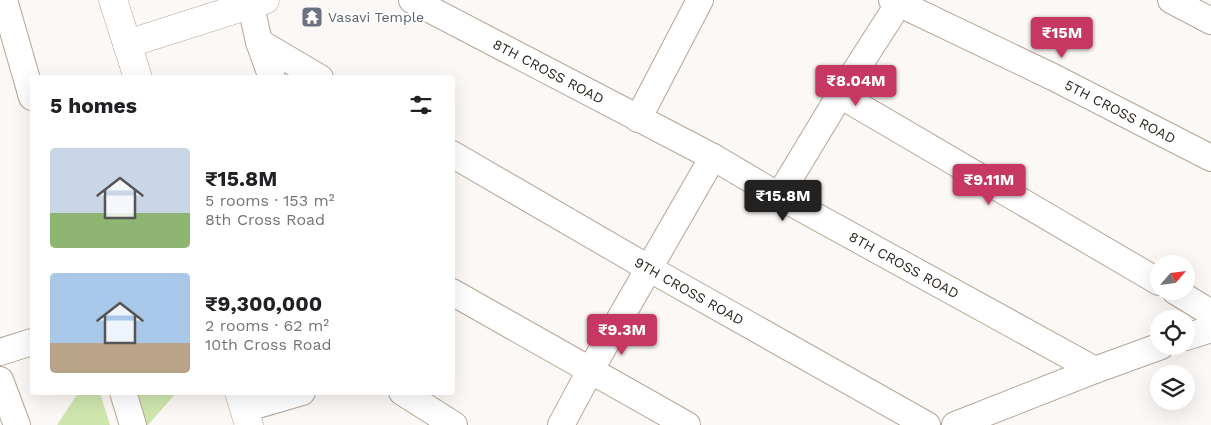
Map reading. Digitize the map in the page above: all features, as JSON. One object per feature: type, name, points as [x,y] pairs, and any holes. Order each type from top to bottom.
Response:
[{"type":"street","points":[[4,0],[30,90]]},
{"type":"street","points":[[113,0],[137,75]]},
{"type":"street","name":"8TH CROSS ROAD","points":[[412,0],[714,157],[779,196],[1094,370]]},
{"type":"street","points":[[1171,0],[1211,21]]},
{"type":"street","points":[[779,196],[898,1]]},
{"type":"street","name":"5TH CROSS ROAD","points":[[898,1],[1053,77],[1211,158]]},
{"type":"street","points":[[127,44],[258,3],[259,42],[271,75]]},
{"type":"street","points":[[638,119],[689,4]]},
{"type":"street","points":[[259,42],[315,75]]},
{"type":"street","points":[[840,95],[1150,277]]},
{"type":"street","name":"9TH CROSS ROAD","points":[[455,156],[650,269],[927,425]]},
{"type":"street","points":[[561,425],[714,157]]},
{"type":"street","points":[[455,294],[687,425]]},
{"type":"street","points":[[1190,300],[1211,313]]},
{"type":"street","points":[[1195,334],[1211,329]]},
{"type":"street","points":[[0,352],[30,343]]},
{"type":"street","points":[[955,425],[1150,350]]},
{"type":"street","points":[[0,380],[17,425]]},
{"type":"street","points":[[124,395],[133,425]]},
{"type":"street","points":[[244,409],[292,395]]},
{"type":"street","points":[[407,395],[454,425]]},
{"type":"green space","points":[[77,395],[101,395],[110,425],[57,425]]},
{"type":"green space","points":[[133,395],[174,395],[148,425],[142,425]]},
{"type":"place","name":"Vasavi Temple","points":[[312,17]]}]
